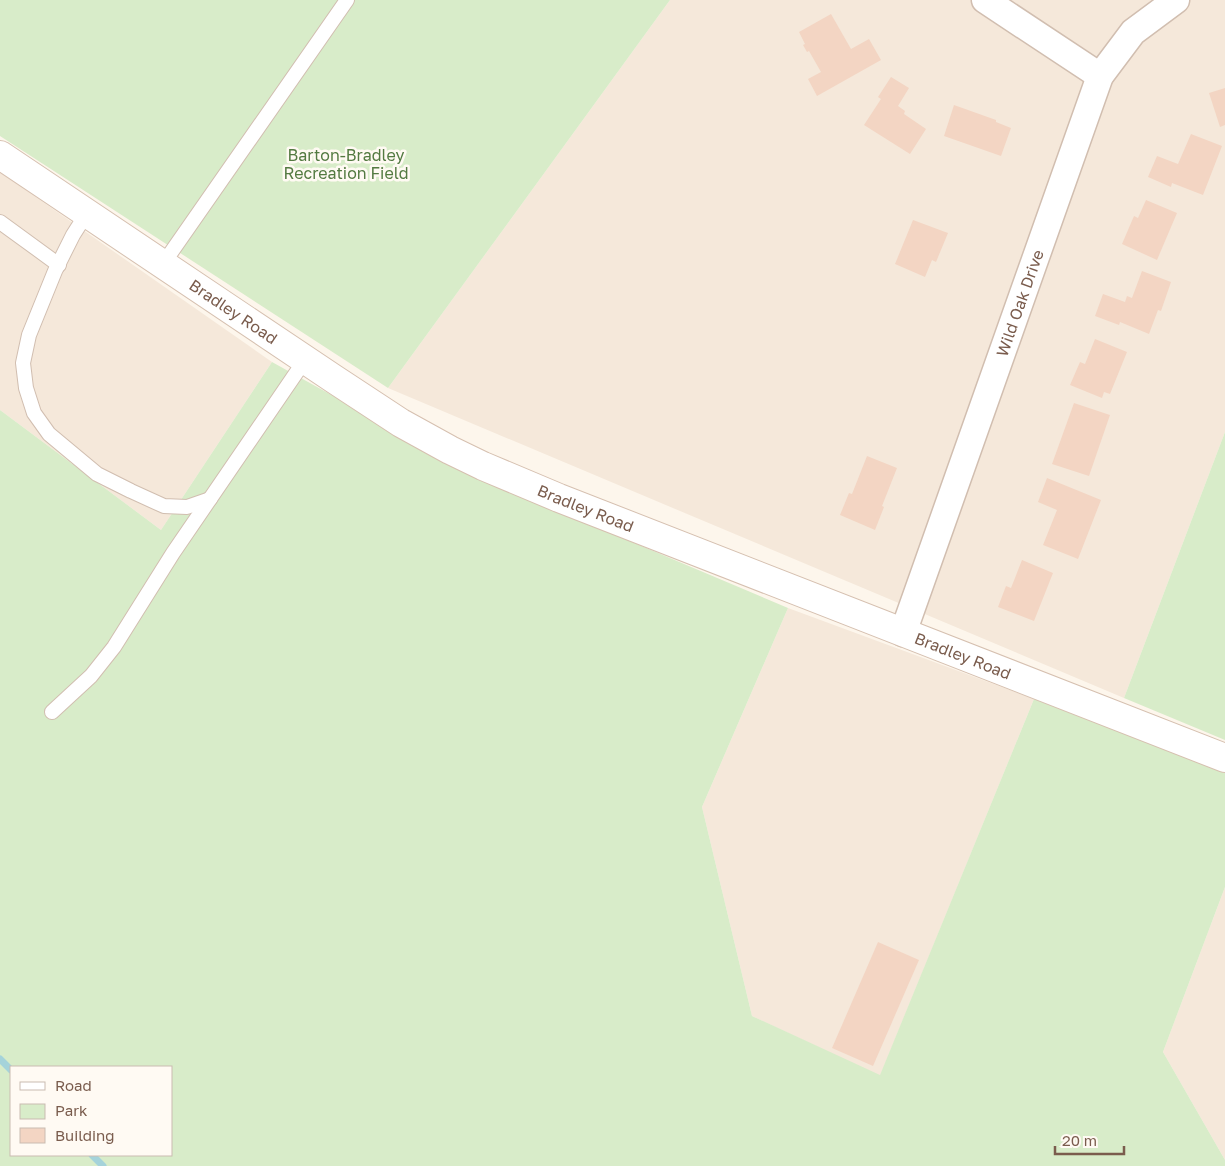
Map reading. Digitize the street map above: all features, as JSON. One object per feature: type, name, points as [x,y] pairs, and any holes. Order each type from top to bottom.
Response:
[{"type":"street","points":[[985,0],[1100,76]]},
{"type":"street","name":"Wild Oak Drive","points":[[903,633],[1100,76],[1133,32],[1176,0]]},
{"type":"street","name":"Bradley Road","points":[[0,155],[305,360],[401,423],[442,446],[483,466],[567,501],[1225,758]]},
{"type":"lane","points":[[163,264],[348,0]]},
{"type":"lane","points":[[87,213],[73,235],[29,335],[23,363],[26,388],[34,413],[49,434],[90,469],[131,491],[164,506],[187,507],[210,499]]},
{"type":"lane","points":[[0,222],[59,265]]},
{"type":"lane","points":[[52,712],[91,676],[114,647],[173,553],[305,360]]},
{"type":"shaded area","points":[[670,0],[1225,0],[1225,432],[1124,698],[388,388]]},
{"type":"shaded area","points":[[0,172],[272,362],[161,530],[0,410]]},
{"type":"shaded area","points":[[788,608],[1034,699],[880,1076],[752,1016],[702,807]]},
{"type":"shaded area","points":[[1225,887],[1225,1160],[1163,1052]]},
{"type":"green space","name":"Barton-Bradley Recreation Field","points":[[0,0],[670,0],[388,388],[0,136]]},
{"type":"green space","points":[[272,362],[483,479],[788,608],[702,807],[752,1016],[880,1075],[1034,699],[1225,773],[1225,887],[1163,1052],[1225,1160],[1225,1166],[0,1166],[0,410],[161,530]]},
{"type":"green space","points":[[1225,432],[1225,740],[1124,698]]},
{"type":"building","points":[[831,14],[851,49],[869,39],[881,60],[817,96],[808,79],[821,72],[809,51],[807,52],[803,45],[805,44],[799,32]]},
{"type":"building","points":[[891,77],[909,88],[898,106],[905,111],[904,114],[926,129],[910,154],[864,125],[881,99],[878,97]]},
{"type":"building","points":[[1225,88],[1225,125],[1220,127],[1209,93]]},
{"type":"building","points":[[954,105],[996,120],[996,122],[1011,128],[1001,156],[944,136]]},
{"type":"building","points":[[1191,134],[1222,146],[1203,195],[1172,183],[1171,187],[1148,177],[1157,156],[1178,164]]},
{"type":"building","points":[[1146,200],[1177,213],[1157,260],[1122,244],[1134,216],[1138,218]]},
{"type":"building","points":[[913,220],[948,233],[936,262],[932,260],[925,277],[895,264]]},
{"type":"building","points":[[1142,271],[1171,282],[1161,311],[1158,310],[1149,334],[1120,322],[1119,325],[1095,316],[1103,294],[1125,302],[1127,296],[1132,298]]},
{"type":"building","points":[[1095,339],[1127,352],[1110,394],[1104,392],[1102,398],[1070,385],[1080,362],[1085,364]]},
{"type":"building","points":[[1074,403],[1110,415],[1089,476],[1052,464]]},
{"type":"building","points":[[867,456],[897,468],[875,530],[840,515],[849,493],[852,494]]},
{"type":"building","points":[[1047,478],[1101,500],[1078,559],[1043,545],[1057,510],[1038,502]]},
{"type":"building","points":[[1022,560],[1053,573],[1034,621],[998,607],[1006,586],[1011,588]]},
{"type":"building","points":[[878,942],[919,960],[873,1066],[832,1048]]},
{"type":"waterway","points":[[0,1059],[10,1069]]},
{"type":"waterway","points":[[93,1156],[103,1166]]}]
